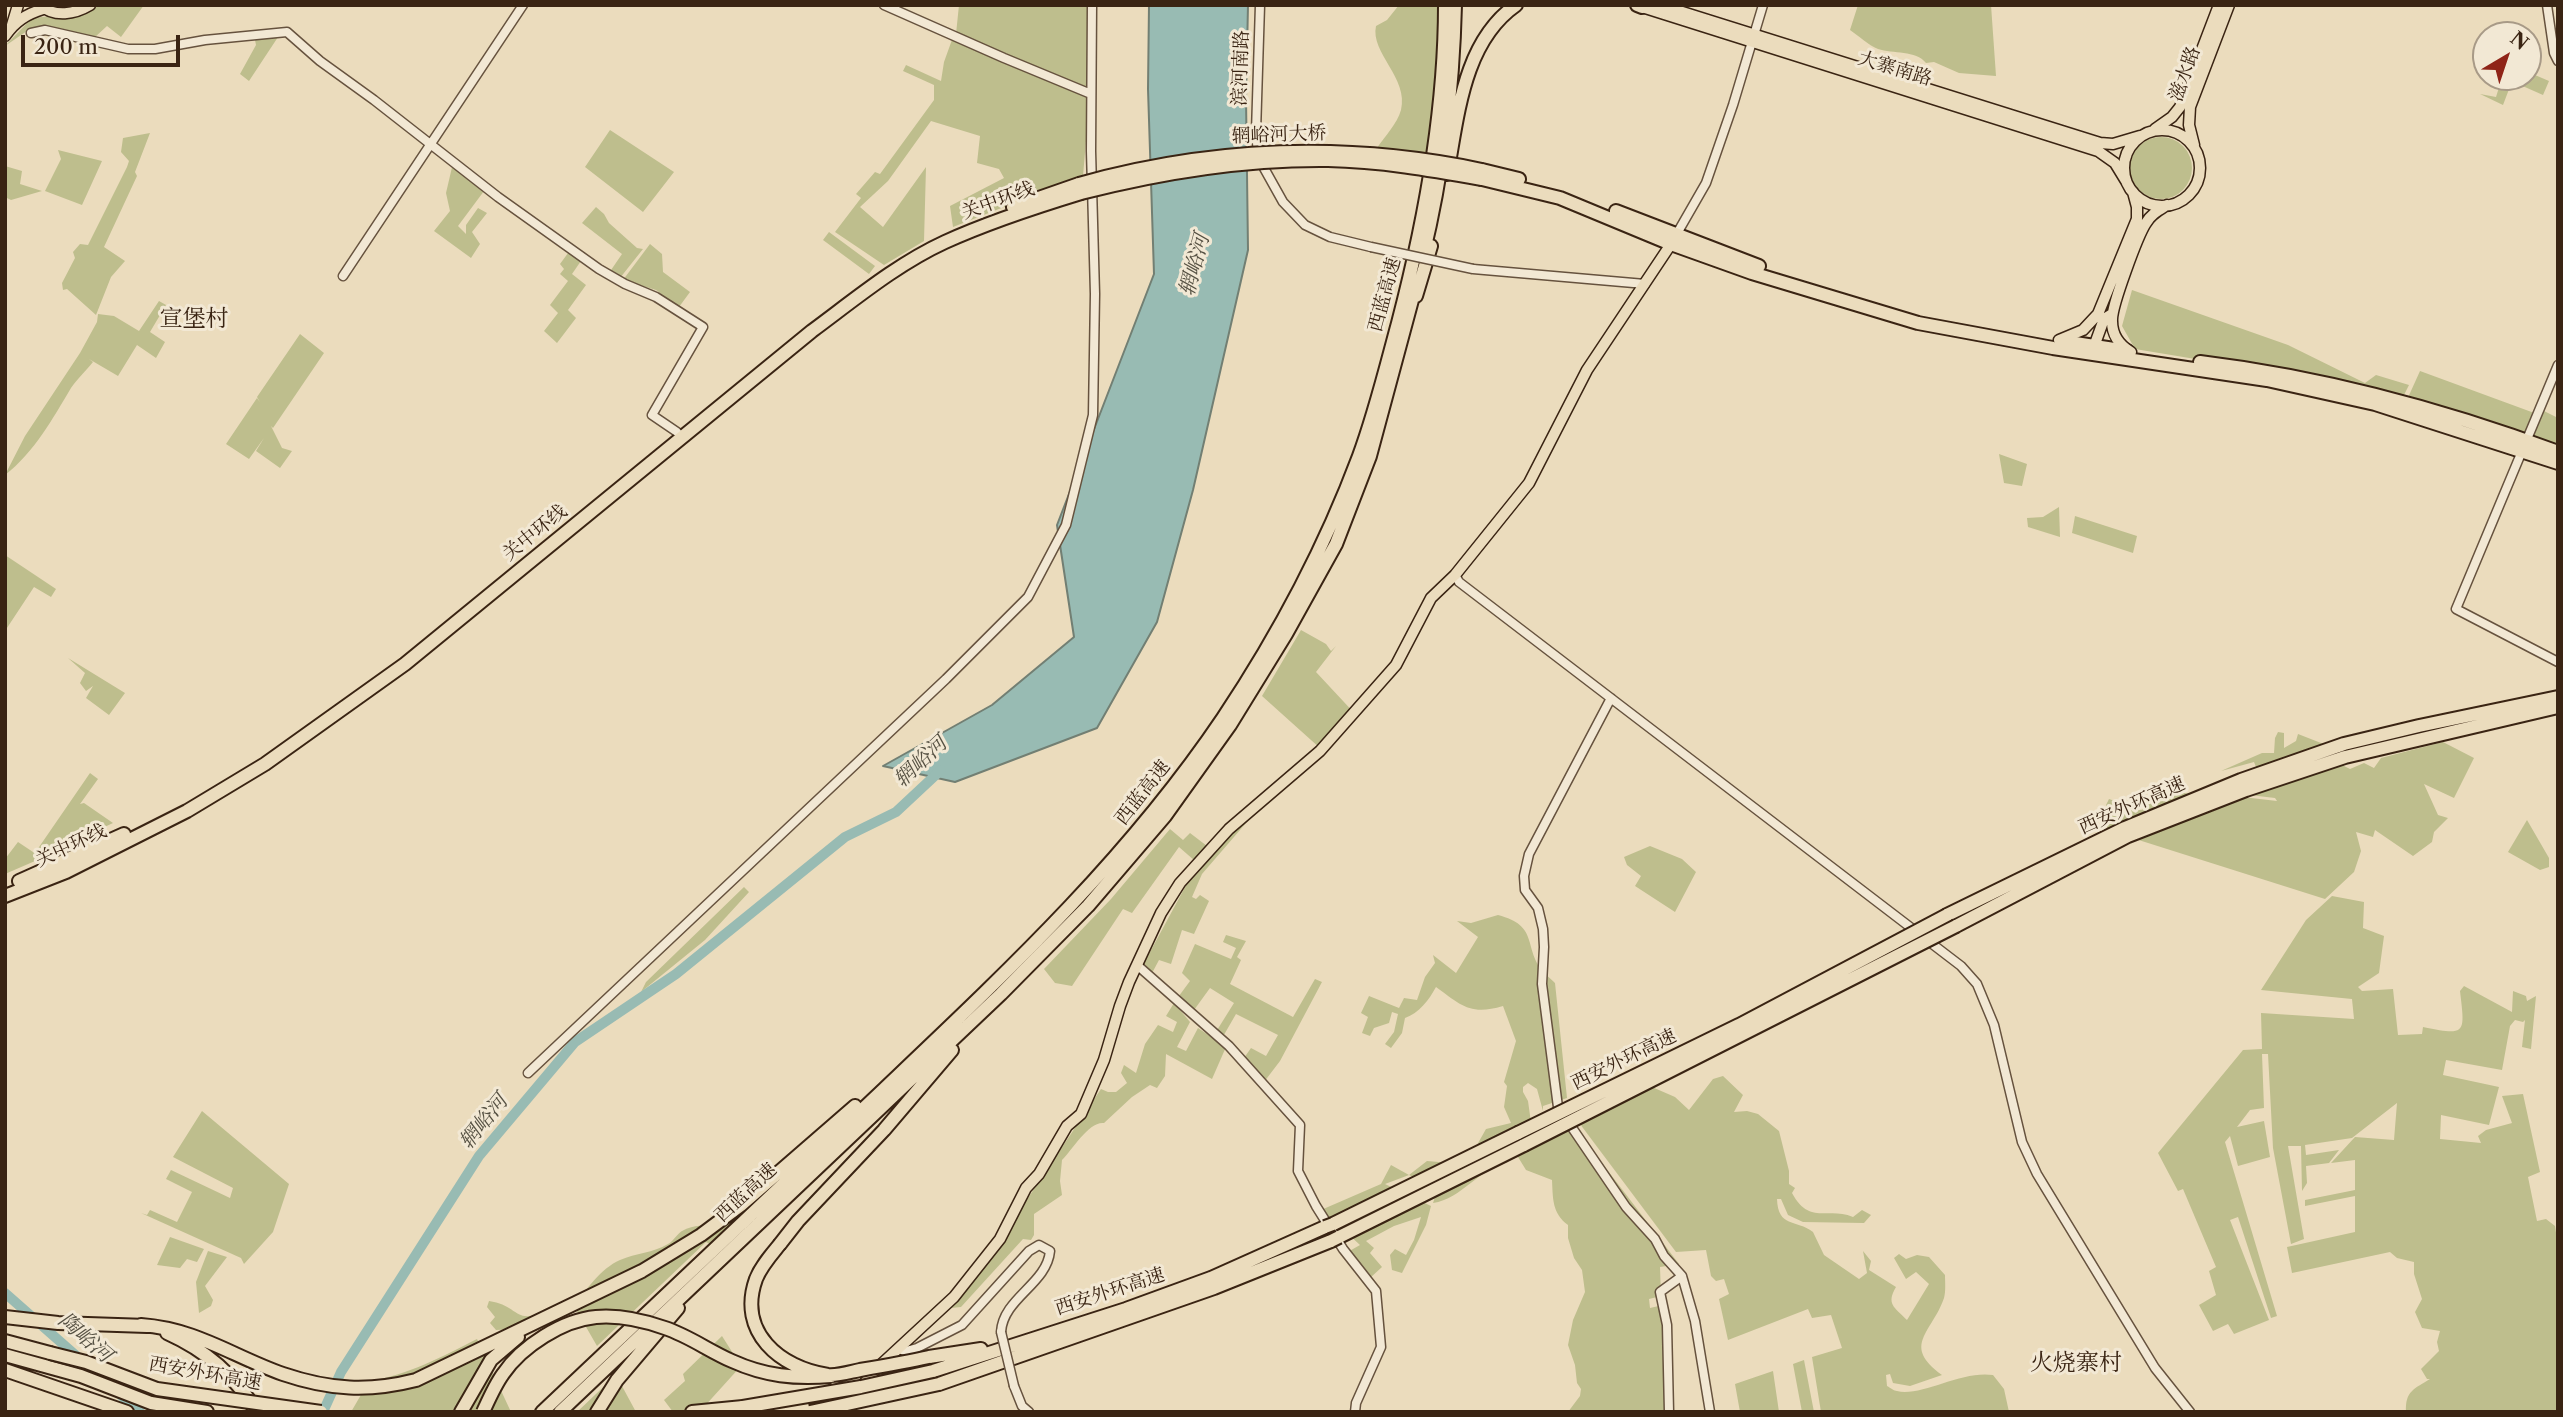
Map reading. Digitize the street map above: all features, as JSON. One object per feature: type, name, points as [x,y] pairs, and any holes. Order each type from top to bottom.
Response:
[{"type":"highway","name":"西蓝高速","points":[[1000,987],[1159,806],[1230,706],[1278,629],[1322,542],[1360,454],[1414,263],[1430,175],[1440,93],[1445,5]]},
{"type":"highway","name":"西蓝高速","points":[[542,1412],[754,1220],[1088,906],[1165,816],[1230,726],[1286,635],[1336,544],[1370,456],[1409,316],[1438,181],[1450,87],[1454,5]]},
{"type":"highway","points":[[1409,316],[1439,215],[1471,66],[1487,34],[1500,18],[1517,5]]},
{"type":"highway","name":"辋峪河大桥","points":[[1080,188],[1184,170],[1296,161],[1362,162],[1482,175],[1560,198],[1674,239]]},
{"type":"highway","name":"关中环线","points":[[5,887],[62,864],[174,809],[263,759],[404,656],[808,325],[872,279],[940,239],[995,213],[1080,188]]},
{"type":"highway","name":"关中环线","points":[[5,896],[66,872],[187,811],[265,764],[405,664],[802,340],[875,284],[943,243],[1080,188]]},
{"type":"highway","points":[[1674,239],[1883,305],[1971,326],[2058,340],[2093,350],[2132,352],[2270,371],[2379,394],[2524,446],[2558,463]]},
{"type":"highway","points":[[1674,239],[1752,272],[1918,323],[2267,380],[2375,404],[2558,453]]},
{"type":"highway","name":"西安外环高速","points":[[692,1412],[769,1403],[933,1371],[1126,1309],[1212,1278],[1521,1139],[1956,926],[2128,836],[2345,751],[2419,726],[2558,697]]},
{"type":"highway","name":"西安外环高速","points":[[810,1412],[939,1384],[1214,1289],[1335,1239],[1947,915],[2125,828],[2241,780],[2345,751],[2558,708]]},
{"type":"highway","points":[[5,1317],[58,1323],[141,1325],[186,1331],[283,1374],[347,1389],[386,1387],[416,1380],[642,1272],[701,1235],[741,1205],[1000,987]]},
{"type":"highway","points":[[831,1376],[788,1362],[770,1350],[757,1331],[753,1311],[754,1286],[766,1261],[798,1221],[884,1130],[1000,987]]},
{"type":"highway","name":"西蓝高速","points":[[560,1412],[717,1254]]},
{"type":"highway","points":[[597,1412],[617,1380],[717,1254]]},
{"type":"highway","points":[[483,1412],[504,1373],[537,1339],[564,1326],[596,1317],[625,1318],[665,1328],[731,1361],[756,1370],[799,1379],[831,1376],[1016,1343]]},
{"type":"highway","points":[[461,1412],[491,1360],[512,1341],[544,1319]]},
{"type":"highway","points":[[141,1325],[168,1333],[202,1353],[242,1386],[257,1412]]},
{"type":"highway","name":"西安外环高速","points":[[5,1341],[86,1362],[157,1389],[321,1412]]},
{"type":"highway","name":"西安外环高速","points":[[5,1355],[81,1376],[151,1403],[207,1412]]},
{"type":"highway","points":[[5,1370],[127,1412]]},
{"type":"main road","points":[[5,36],[12,25],[18,5]]},
{"type":"main road","points":[[12,25],[42,7],[58,13],[75,14],[90,5]]},
{"type":"main road","name":"大寨南路","points":[[1660,5],[1752,39],[2098,151],[2115,163],[2126,181]]},
{"type":"main road","name":"滋水路","points":[[2151,131],[2172,117],[2180,107],[2219,5]]},
{"type":"main road","name":"滋水路","points":[[2197,156],[2189,125],[2189,112],[2229,5]]},
{"type":"main road","name":"大寨南路","points":[[1640,6],[2100,143],[2113,144],[2140,136]]},
{"type":"main road","points":[[2058,340],[2083,330],[2106,314],[2143,229],[2154,213],[2180,201],[2190,193],[2197,182],[2197,156],[2185,138],[2175,132],[2151,131],[2140,136],[2126,155],[2126,181],[2133,192],[2137,219],[2106,314],[2093,350]]},
{"type":"main road","points":[[2133,192],[2155,205],[2168,205]]},
{"type":"main road","points":[[843,1412],[873,1372],[954,1297],[1000,1239],[1026,1188],[1039,1174],[1068,1126],[1081,1114],[1104,1060],[1120,1006],[1137,965],[1161,913],[1180,883],[1229,829],[1321,751],[1396,665],[1431,598],[1455,575],[1529,483],[1587,370],[1674,239]]},
{"type":"main road","points":[[2106,314],[2116,337],[2132,352]]},
{"type":"street","points":[[343,276],[428,144],[523,5]]},
{"type":"street","points":[[884,5],[1091,93]]},
{"type":"street","points":[[528,1073],[936,688],[1028,597],[1066,525],[1093,415],[1095,294],[1092,5]]},
{"type":"street","name":"滨河南路","points":[[1260,5],[1256,132],[1258,154],[1283,202],[1297,219],[1322,234],[1472,269],[1645,284]]},
{"type":"street","points":[[1674,239],[1706,183],[1734,105],[1763,5]]},
{"type":"street","points":[[2547,5],[2554,53],[2558,61]]},
{"type":"street","points":[[31,33],[45,30],[128,50],[287,32],[320,61],[428,144],[599,269],[656,297],[703,327],[652,415],[677,432]]},
{"type":"street","points":[[2558,365],[2456,610],[2558,662]]},
{"type":"street","points":[[1455,575],[1459,582],[1961,966],[1978,984],[1994,1026],[2022,1142],[2037,1174],[2155,1368],[2190,1412]]},
{"type":"street","points":[[1611,698],[1529,854],[1524,876],[1525,890],[1538,908],[1543,929],[1542,984],[1558,1107],[1626,1206],[1682,1276],[1695,1321],[1710,1412]]},
{"type":"street","points":[[1137,965],[1229,1045],[1300,1125],[1298,1171],[1343,1249],[1376,1291],[1381,1347],[1356,1403],[1355,1412]]},
{"type":"street","points":[[898,1349],[906,1351],[917,1348],[962,1325],[1029,1251],[1039,1245],[1045,1247],[1050,1251],[1049,1263],[1004,1314],[1001,1332],[1014,1386],[1022,1406],[1029,1412]]},
{"type":"street","points":[[1670,1412],[1667,1325],[1660,1292],[1682,1276]]},
{"type":"street","points":[[801,1412],[822,1412]]},
{"type":"green space","points":[[95,5],[144,5],[121,37],[107,26],[94,38],[43,29],[27,31],[5,46],[32,18],[80,13]]},
{"type":"green space","points":[[959,5],[1090,5],[1090,89],[956,34]]},
{"type":"green space","points":[[1399,5],[1441,5],[1428,153],[1377,148],[1397,120],[1402,98],[1395,76],[1378,46],[1376,26],[1387,20]]},
{"type":"green space","points":[[1858,5],[1991,5],[1996,76],[1959,73],[1934,62],[1926,63],[1910,54],[1874,47],[1850,30]]},
{"type":"green space","points":[[282,31],[249,81],[240,74],[256,45],[254,35]]},
{"type":"green space","points":[[953,37],[1090,94],[1083,176],[953,227],[950,206],[1004,178],[999,169],[977,163],[980,136],[931,121],[888,181],[860,207],[883,227],[926,167],[924,241],[884,265],[835,232],[861,198],[856,194],[875,172],[880,174],[934,100],[934,85],[903,71],[906,65],[941,81],[944,62]]},
{"type":"green space","points":[[2542,78],[2549,81],[2543,95],[2534,91],[2542,91]]},
{"type":"green space","points":[[2498,91],[2508,91],[2503,105],[2480,94],[2496,97]]},
{"type":"green space","points":[[610,130],[674,172],[643,212],[585,167]]},
{"type":"green space","points":[[150,133],[135,172],[137,176],[104,247],[125,261],[111,277],[96,315],[67,289],[63,290],[62,283],[75,258],[73,252],[80,244],[88,245],[127,167],[129,161],[121,152],[123,138]]},
{"type":"green space","points":[[2155,137],[2167,137],[2183,146],[2190,156],[2190,180],[2183,190],[2167,199],[2155,199],[2144,194],[2135,185],[2130,174],[2130,162],[2135,151],[2144,142]]},
{"type":"green space","points":[[58,150],[102,161],[82,205],[45,191],[61,159]]},
{"type":"green space","points":[[453,163],[487,187],[458,226],[466,234],[466,225],[478,208],[487,213],[472,232],[480,244],[471,258],[434,231],[450,211],[446,193]]},
{"type":"green space","points":[[5,166],[22,171],[20,184],[42,191],[11,200],[5,197]]},
{"type":"green space","points":[[596,207],[609,223],[637,248],[643,249],[620,278],[609,273],[622,254],[582,223]]},
{"type":"green space","points":[[829,232],[875,266],[869,274],[823,240]]},
{"type":"green space","points":[[650,244],[662,254],[663,272],[690,292],[679,307],[656,290],[623,280]]},
{"type":"green space","points":[[571,249],[583,258],[572,274],[586,285],[568,310],[576,318],[557,343],[544,331],[558,313],[550,305],[568,281],[560,274],[564,269],[560,264]]},
{"type":"green space","points":[[2132,290],[2288,345],[2365,383],[2376,375],[2409,385],[2401,401],[2304,377],[2135,349],[2122,326]]},
{"type":"green space","points":[[159,301],[166,305],[150,332],[165,342],[156,358],[137,345],[118,376],[89,359],[93,362],[71,388],[42,434],[25,456],[5,475],[25,436],[80,353],[97,322],[98,314],[114,316],[139,331]]},
{"type":"green space","points":[[300,334],[324,353],[273,428],[271,426],[282,448],[292,451],[280,468],[256,451],[264,438],[249,459],[226,444],[257,398],[260,402],[257,397]]},
{"type":"green space","points":[[2420,371],[2537,414],[2526,441],[2406,402]]},
{"type":"green space","points":[[2542,410],[2558,418],[2558,454],[2531,442]]},
{"type":"green space","points":[[1999,454],[2027,464],[2022,486],[2004,483]]},
{"type":"green space","points":[[2059,507],[2060,537],[2028,527],[2027,518],[2043,517]]},
{"type":"green space","points":[[2075,516],[2137,536],[2133,553],[2072,533]]},
{"type":"green space","points":[[5,555],[56,589],[51,597],[34,587],[5,631]]},
{"type":"green space","points":[[1301,630],[1326,644],[1331,651],[1336,646],[1316,672],[1357,716],[1321,749],[1262,696]]},
{"type":"green space","points":[[68,658],[125,693],[109,715],[86,698],[93,686],[86,691],[80,683],[85,673]]},
{"type":"green space","points":[[2278,732],[2284,733],[2284,748],[2296,741],[2298,734],[2339,750],[2344,766],[2350,769],[2364,763],[2374,768],[2381,758],[2443,742],[2474,758],[2454,798],[2424,784],[2438,815],[2448,818],[2434,832],[2432,842],[2413,856],[2375,830],[2373,837],[2356,832],[2361,851],[2354,872],[2325,899],[2107,830],[2106,805],[2109,799],[2142,810],[2151,800],[2173,790],[2189,794],[2196,811],[2234,796],[2277,801],[2275,798],[2241,794],[2263,784],[2254,762],[2221,771],[2262,753],[2274,753]]},
{"type":"green space","points":[[90,773],[98,779],[80,804],[84,803],[113,823],[50,853],[47,860],[37,850]]},
{"type":"green space","points":[[1259,808],[1202,874],[1192,897],[1196,899],[1200,895],[1209,901],[1194,934],[1182,930],[1171,964],[1159,960],[1151,975],[1143,965],[1190,878],[1223,838]]},
{"type":"green space","points":[[2527,820],[2549,858],[2549,867],[2540,870],[2508,852]]},
{"type":"green space","points":[[1170,829],[1183,840],[1190,833],[1207,846],[1195,861],[1179,847],[1132,913],[1123,909],[1072,986],[1055,983],[1044,969],[1111,899]]},
{"type":"green space","points":[[18,842],[42,858],[5,874],[5,859]]},
{"type":"green space","points":[[1650,846],[1682,859],[1696,872],[1675,912],[1635,886],[1641,876],[1627,865],[1624,857]]},
{"type":"green space","points":[[744,887],[749,892],[705,940],[641,992],[646,982]]},
{"type":"green space","points":[[2332,896],[2364,902],[2363,928],[2384,936],[2379,973],[2358,987],[2362,991],[2393,989],[2398,1035],[2422,1034],[2423,1027],[2448,1031],[2460,1028],[2463,1016],[2460,991],[2464,986],[2512,1012],[2513,991],[2526,996],[2527,1001],[2536,996],[2531,1049],[2522,1047],[2525,1020],[2515,1020],[2510,1026],[2502,1070],[2446,1060],[2443,1075],[2499,1087],[2489,1125],[2441,1115],[2440,1139],[2481,1143],[2478,1136],[2486,1130],[2512,1123],[2502,1096],[2523,1094],[2540,1172],[2528,1177],[2537,1221],[2546,1219],[2555,1226],[2558,1246],[2558,1412],[2406,1412],[2409,1395],[2430,1379],[2427,1379],[2421,1369],[2439,1351],[2437,1342],[2440,1331],[2422,1328],[2415,1312],[2422,1299],[2414,1274],[2414,1262],[2397,1258],[2390,1252],[2292,1273],[2287,1247],[2355,1232],[2355,1196],[2305,1206],[2305,1200],[2355,1190],[2355,1160],[2331,1163],[2355,1137],[2394,1140],[2397,1103],[2352,1138],[2305,1145],[2306,1155],[2339,1150],[2329,1163],[2306,1166],[2307,1183],[2302,1191],[2301,1146],[2288,1146],[2304,1239],[2291,1244],[2273,1148],[2268,1054],[2262,1054],[2264,1108],[2250,1110],[2237,1127],[2264,1121],[2270,1157],[2238,1166],[2230,1136],[2225,1142],[2277,1316],[2271,1318],[2238,1217],[2230,1220],[2269,1320],[2234,1334],[2228,1324],[2213,1331],[2199,1305],[2216,1295],[2209,1271],[2216,1267],[2183,1189],[2178,1191],[2158,1153],[2243,1050],[2262,1049],[2261,1013],[2354,1019],[2352,999],[2261,990],[2306,920]]},
{"type":"green space","points":[[1498,915],[1511,919],[1525,931],[1536,962],[1555,983],[1567,1098],[1543,1106],[1543,1111],[1537,1089],[1528,1083],[1523,1087],[1528,1101],[1534,1144],[1573,1125],[1679,1264],[1660,1267],[1661,1296],[1649,1299],[1650,1308],[1663,1305],[1670,1412],[1568,1412],[1580,1396],[1581,1389],[1577,1383],[1575,1365],[1568,1345],[1573,1320],[1585,1292],[1582,1270],[1574,1258],[1568,1238],[1568,1225],[1559,1216],[1554,1205],[1552,1180],[1526,1170],[1518,1157],[1515,1135],[1513,1145],[1506,1156],[1508,1162],[1488,1170],[1453,1196],[1443,1200],[1433,1203],[1436,1194],[1431,1186],[1409,1175],[1427,1161],[1458,1161],[1464,1168],[1486,1129],[1511,1123],[1504,1107],[1507,1086],[1504,1082],[1516,1041],[1503,1006],[1482,1010],[1466,1007],[1436,987],[1423,1006],[1405,1018],[1402,1033],[1391,1048],[1385,1044],[1394,1032],[1398,1014],[1392,1012],[1389,1023],[1374,1028],[1370,1036],[1362,1033],[1368,1017],[1361,1013],[1369,996],[1399,1008],[1404,998],[1417,1000],[1425,977],[1435,963],[1433,955],[1456,973],[1478,937],[1457,921],[1471,923]]},
{"type":"green space","points":[[1226,935],[1246,941],[1237,957],[1241,960],[1230,984],[1293,1017],[1315,979],[1322,982],[1280,1061],[1264,1082],[1244,1058],[1251,1048],[1266,1056],[1278,1035],[1236,1014],[1221,1040],[1214,1035],[1234,1003],[1210,988],[1189,1017],[1176,1000],[1190,981],[1182,973],[1195,944],[1231,959],[1236,948],[1223,942]]},
{"type":"green space","points":[[1174,1003],[1190,1022],[1177,1047],[1186,1051],[1198,1028],[1226,1047],[1212,1079],[1166,1054],[1165,1076],[1157,1088],[1150,1085],[1132,1097],[1104,1123],[1093,1126],[1062,1160],[1062,1195],[1034,1214],[1034,1235],[1031,1240],[1023,1239],[961,1307],[951,1308],[967,1289],[1101,1089],[1116,1092],[1127,1083],[1121,1073],[1124,1065],[1136,1073],[1145,1044],[1158,1025],[1173,1032],[1177,1022],[1166,1016]]},
{"type":"green space","points":[[1723,1076],[1743,1095],[1734,1112],[1758,1114],[1779,1131],[1789,1171],[1789,1184],[1795,1188],[1792,1193],[1799,1203],[1813,1212],[1853,1217],[1862,1210],[1871,1215],[1864,1223],[1803,1222],[1788,1215],[1781,1199],[1777,1199],[1784,1219],[1813,1232],[1824,1255],[1859,1279],[1867,1273],[1863,1251],[1871,1261],[1869,1270],[1896,1287],[1892,1301],[1907,1320],[1929,1284],[1916,1272],[1906,1279],[1894,1258],[1899,1254],[1906,1259],[1917,1255],[1929,1257],[1945,1275],[1944,1298],[1921,1347],[1930,1365],[1942,1375],[1910,1386],[1893,1383],[1890,1374],[1886,1375],[1887,1386],[1896,1391],[1907,1392],[1968,1376],[1993,1375],[2004,1389],[2009,1412],[1821,1412],[1812,1357],[1842,1348],[1831,1315],[1812,1318],[1808,1309],[1728,1340],[1719,1299],[1729,1294],[1724,1279],[1716,1281],[1711,1276],[1706,1250],[1676,1252],[1577,1120],[1592,1102],[1652,1087],[1675,1097],[1689,1110],[1713,1079]]},
{"type":"green space","points":[[202,1111],[289,1184],[273,1232],[244,1264],[241,1258],[141,1213],[147,1215],[150,1210],[177,1222],[192,1192],[166,1179],[171,1170],[230,1198],[233,1188],[173,1157]]},
{"type":"green space","points":[[1391,1165],[1409,1175],[1385,1184],[1431,1206],[1426,1225],[1402,1273],[1392,1270],[1390,1255],[1395,1249],[1406,1255],[1421,1217],[1394,1226],[1366,1241],[1374,1248],[1370,1253],[1382,1267],[1370,1278],[1346,1253],[1360,1245],[1347,1233],[1339,1247],[1321,1210],[1381,1184]]},
{"type":"green space","points":[[719,1205],[736,1224],[713,1246],[706,1242],[597,1346],[574,1306],[594,1280],[620,1260],[662,1247],[684,1230],[713,1221],[718,1217]]},
{"type":"green space","points":[[170,1237],[204,1249],[197,1262],[187,1259],[180,1268],[157,1265]]},
{"type":"green space","points":[[208,1251],[227,1257],[205,1286],[213,1300],[211,1306],[199,1313],[196,1282]]},
{"type":"green space","points":[[489,1301],[499,1303],[524,1316],[551,1307],[561,1317],[553,1327],[496,1330],[490,1323],[495,1317],[487,1307]]},
{"type":"green space","points":[[722,1336],[741,1366],[703,1408],[705,1412],[673,1412],[664,1400],[685,1381],[683,1374]]},
{"type":"green space","points":[[477,1339],[511,1412],[351,1412],[369,1381],[411,1370]]},
{"type":"green space","points":[[1804,1360],[1814,1412],[1802,1412],[1793,1364]]},
{"type":"green space","points":[[1773,1371],[1779,1412],[1740,1412],[1735,1384]]},
{"type":"green space","points":[[616,1375],[636,1412],[577,1412]]},
{"type":"water","points":[[1149,5],[1248,5],[1248,250],[1193,490],[1157,622],[1097,728],[955,782],[883,766],[992,705],[1074,637],[1057,525],[1154,274],[1148,89]]},
{"type":"waterway","name":"辋峪河","points":[[323,1412],[341,1372],[479,1156],[575,1042],[676,974],[845,837],[896,812],[941,770]]},
{"type":"waterway","name":"陶峪河","points":[[5,1293],[140,1412]]},
{"type":"district","name":"宣堡村","points":[[194,319]]},
{"type":"district","name":"火烧寨村","points":[[2076,1363]]}]
